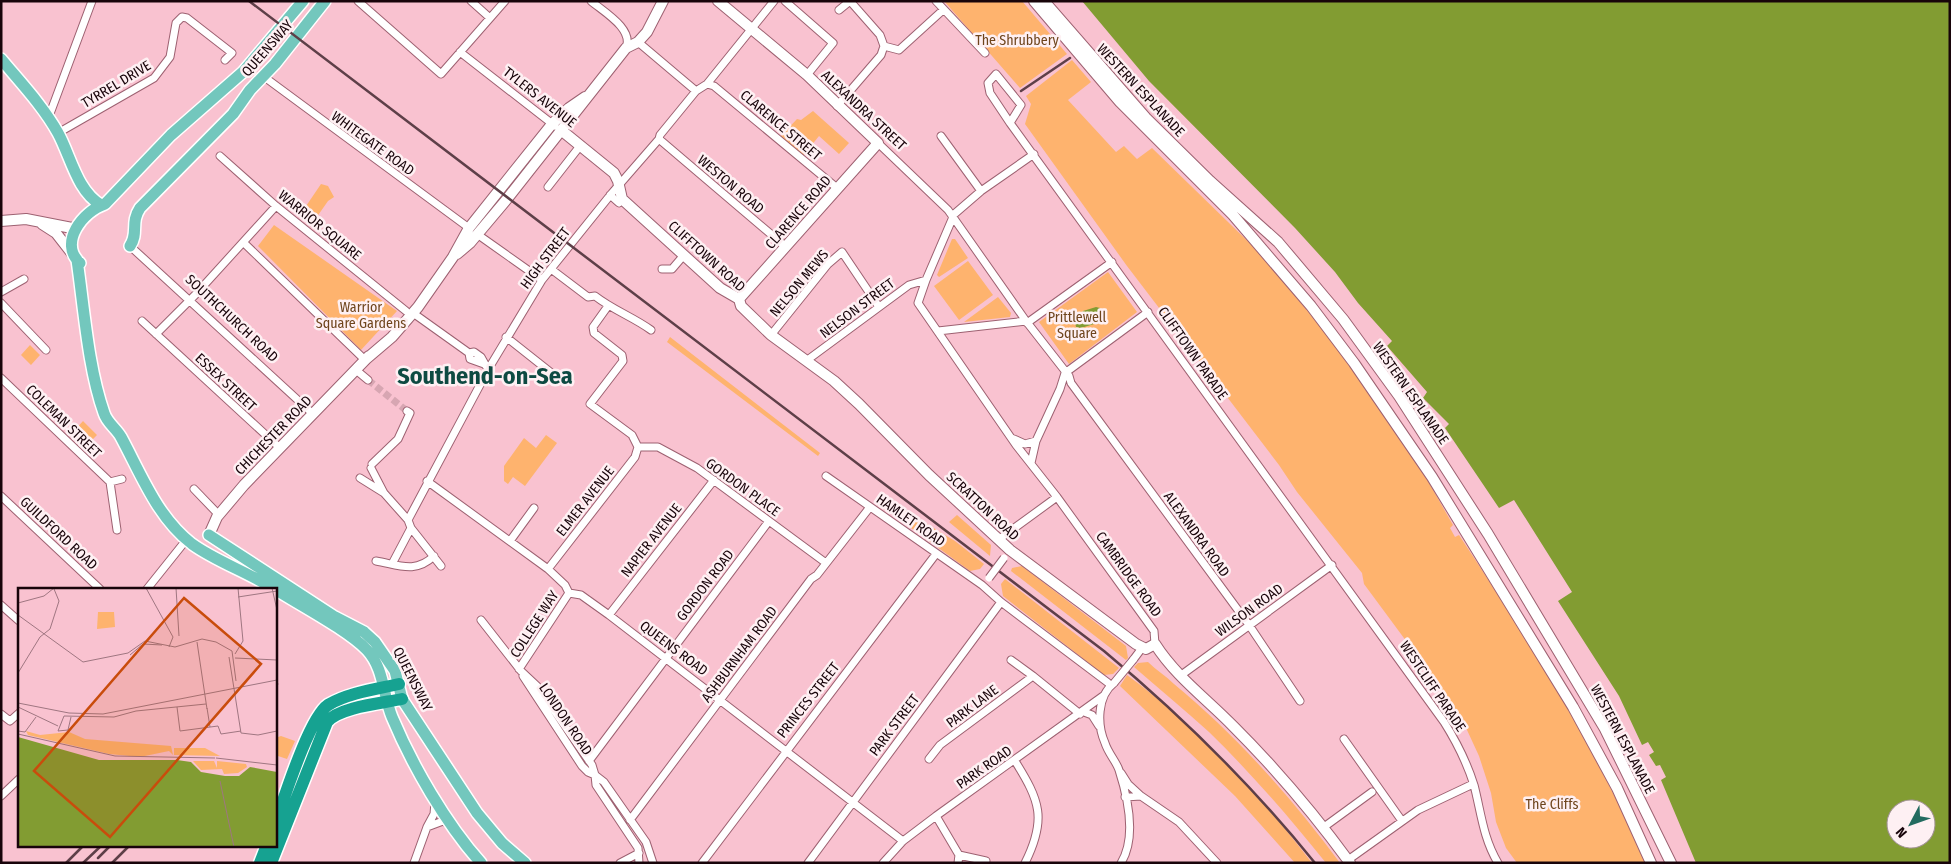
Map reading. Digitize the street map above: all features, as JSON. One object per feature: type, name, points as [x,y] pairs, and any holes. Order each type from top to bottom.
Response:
[{"type":"highway","points":[[276,821],[310,734],[322,711],[339,700],[399,684]]},
{"type":"highway","points":[[271,863],[326,722],[333,716],[350,710],[402,699]]},
{"type":"highway","points":[[260,863],[267,846]]},
{"type":"main road","name":"QUEENSWAY","points":[[103,204],[171,135],[243,72],[303,1]]},
{"type":"main road","name":"QUEENSWAY","points":[[130,246],[135,236],[134,220],[140,208],[233,114],[250,90],[284,54],[324,1]]},
{"type":"main road","points":[[1,59],[58,133],[86,193],[103,204]]},
{"type":"main road","points":[[77,260],[71,239],[77,227],[93,209],[103,204]]},
{"type":"main road","name":"QUEENSWAY","points":[[77,260],[98,392],[108,423],[120,435],[150,494],[187,540],[212,557],[239,568],[273,588]]},
{"type":"main road","name":"QUEENSWAY","points":[[209,535],[335,617],[364,632],[384,654],[395,671],[402,699],[477,813],[502,842],[525,863]]},
{"type":"main road","name":"QUEENSWAY","points":[[276,590],[349,636],[367,650],[380,670],[386,702],[408,750],[454,828],[481,863]]},
{"type":"street","points":[[48,119],[92,1]]},
{"type":"street","points":[[358,1],[441,74],[505,1]]},
{"type":"street","points":[[471,1],[490,18]]},
{"type":"street","points":[[591,1],[622,27],[627,37],[626,48]]},
{"type":"street","name":"CHICHESTER ROAD","points":[[209,535],[219,515],[244,485],[365,360],[392,337],[409,312],[557,127],[626,48],[638,42],[650,28],[663,1]]},
{"type":"street","name":"ALEXANDRA STREET","points":[[718,1],[807,75],[930,191],[952,217]]},
{"type":"street","name":"HIGH STREET","points":[[408,520],[486,366],[542,280],[610,195],[659,139],[660,134],[696,91],[707,84],[774,1]]},
{"type":"street","points":[[785,1],[834,43],[807,75]]},
{"type":"street","points":[[838,106],[881,55],[884,46],[880,35],[850,1],[839,10]]},
{"type":"street","points":[[936,1],[985,53]]},
{"type":"street","name":"WESTERN ESPLANADE","points":[[1034,1],[1120,102],[1234,215],[1311,306],[1354,363],[1436,484],[1573,708],[1617,788],[1651,863]]},
{"type":"street","name":"WESTERN ESPLANADE","points":[[1044,1],[1146,118],[1210,181],[1278,242],[1343,320],[1399,396],[1468,502],[1609,736],[1671,863]]},
{"type":"street","points":[[884,46],[899,50],[943,10]]},
{"type":"street","name":"TYRREL DRIVE","points":[[58,133],[154,78],[170,57],[176,23],[182,17],[187,18],[232,52],[225,60]]},
{"type":"street","points":[[638,42],[696,91]]},
{"type":"street","name":"TYLERS AVENUE","points":[[460,52],[614,173],[618,180],[618,187]]},
{"type":"street","name":"CLIFFTOWN PARADE","points":[[1010,122],[1021,104],[996,74],[988,83],[990,93],[1010,122],[1332,565]]},
{"type":"street","name":"WHITEGATE ROAD","points":[[263,76],[542,280]]},
{"type":"street","name":"CLARENCE STREET","points":[[707,84],[714,86],[837,188]]},
{"type":"street","points":[[941,136],[981,191]]},
{"type":"street","name":"WESTON ROAD","points":[[659,139],[786,247]]},
{"type":"street","name":"CLARENCE ROAD","points":[[739,299],[878,142]]},
{"type":"street","points":[[548,187],[580,146]]},
{"type":"street","points":[[926,280],[952,217],[981,191],[1034,154]]},
{"type":"street","name":"WARRIOR SQUARE","points":[[220,156],[276,206],[409,312],[469,353],[474,352],[481,357],[486,366]]},
{"type":"street","name":"CLIFFTOWN ROAD","points":[[618,187],[622,199],[720,288],[739,299],[740,306],[771,336],[806,361]]},
{"type":"street","points":[[610,195],[619,203]]},
{"type":"street","points":[[156,334],[244,243],[276,206]]},
{"type":"street","name":"ALEXANDRA ROAD","points":[[952,217],[1026,322],[1249,625],[1300,701]]},
{"type":"street","points":[[1,221],[20,219],[72,228],[77,227]]},
{"type":"street","points":[[37,222],[56,233],[77,260]]},
{"type":"street","points":[[244,243],[365,360]]},
{"type":"street","name":"SOUTHCHURCH ROAD","points":[[130,246],[313,414]]},
{"type":"street","name":"NELSON MEWS","points":[[771,336],[828,264],[842,252],[879,307]]},
{"type":"street","points":[[662,269],[672,269],[684,255]]},
{"type":"street","points":[[938,332],[1026,322],[1112,262]]},
{"type":"street","points":[[551,269],[588,297],[595,296],[608,306],[635,318],[651,330]]},
{"type":"street","points":[[1,292],[24,279]]},
{"type":"street","name":"NELSON STREET","points":[[806,361],[908,286],[926,280]]},
{"type":"street","name":"CAMBRIDGE ROAD","points":[[926,280],[918,300],[920,308],[1014,439],[1016,446],[1057,497],[1154,631],[1155,644],[1173,670],[1259,753],[1324,827],[1350,861]]},
{"type":"street","points":[[1,303],[46,350]]},
{"type":"street","points":[[608,306],[593,327],[594,333],[622,355],[623,361],[590,404],[632,435],[638,447]]},
{"type":"street","points":[[1031,463],[1036,441],[1065,373],[1148,312]]},
{"type":"street","name":"ESSEX STREET","points":[[142,321],[280,448]]},
{"type":"street","points":[[506,337],[554,375]]},
{"type":"street","name":"SCRATTON ROAD","points":[[806,361],[834,381],[859,404],[929,475],[998,540],[1007,554],[1142,648]]},
{"type":"street","points":[[356,370],[368,380]]},
{"type":"street","name":"COLEMAN STREET","points":[[1,378],[110,482]]},
{"type":"street","points":[[1062,382],[1071,383]]},
{"type":"street","points":[[384,493],[372,466],[398,438],[410,414],[406,411]]},
{"type":"street","points":[[1014,439],[1025,444],[1036,441]]},
{"type":"street","name":"GORDON PLACE","points":[[638,447],[658,447],[714,480],[826,563]]},
{"type":"street","name":"ELMER AVENUE","points":[[548,569],[635,457],[638,447]]},
{"type":"street","name":"HAMLET ROAD","points":[[826,476],[982,585],[1001,602],[1113,684]]},
{"type":"street","points":[[360,478],[384,493],[408,520],[411,528],[441,566]]},
{"type":"street","points":[[117,530],[110,482],[122,479]]},
{"type":"street","name":"NAPIER AVENUE","points":[[609,615],[714,480]]},
{"type":"street","name":"QUEENS ROAD","points":[[427,482],[548,569],[565,585],[569,593],[581,595],[609,615],[903,841]]},
{"type":"street","points":[[194,489],[219,515]]},
{"type":"street","name":"GUILDFORD ROAD","points":[[1,496],[99,588]]},
{"type":"street","points":[[998,540],[1057,497]]},
{"type":"street","name":"ASHBURNHAM ROAD","points":[[630,820],[810,579],[826,563],[870,507]]},
{"type":"street","points":[[510,542],[534,508]]},
{"type":"street","name":"GORDON ROAD","points":[[589,761],[769,521]]},
{"type":"street","points":[[392,564],[411,528]]},
{"type":"street","points":[[147,588],[187,540]]},
{"type":"street","name":"PRINCES STREET","points":[[702,863],[785,750],[936,554]]},
{"type":"street","points":[[982,585],[1007,554]]},
{"type":"street","points":[[376,560],[404,568],[414,568],[434,556]]},
{"type":"street","name":"WILSON ROAD","points":[[1180,676],[1332,565]]},
{"type":"street","name":"WESTCLIFF PARADE","points":[[1332,565],[1444,722],[1473,784],[1486,839],[1498,863]]},
{"type":"street","name":"COLLEGE WAY","points":[[520,670],[569,593]]},
{"type":"street","name":"PARK STREET","points":[[808,863],[1001,602]]},
{"type":"street","points":[[1,605],[18,621]]},
{"type":"street","name":"LONDON ROAD","points":[[481,620],[520,670],[537,686],[589,761],[595,775],[596,785],[631,836],[639,853],[639,863]]},
{"type":"street","points":[[1142,648],[1146,649],[1155,644]]},
{"type":"street","name":"PARK ROAD","points":[[883,863],[903,841],[1103,696],[1142,648]]},
{"type":"street","points":[[1011,660],[1082,713],[1095,718],[1105,744],[1128,784],[1141,796],[1179,822],[1217,863]]},
{"type":"street","name":"LONDON ROAD","points":[[520,670],[531,690],[582,766],[604,782],[646,842],[653,863]]},
{"type":"street","name":"PARK LANE","points":[[929,759],[940,745],[1033,676]]},
{"type":"street","points":[[1101,730],[1100,712],[1103,696]]},
{"type":"street","points":[[1,714],[10,721],[18,714]]},
{"type":"street","points":[[1344,739],[1402,820]]},
{"type":"street","points":[[1015,760],[1036,804],[1039,822],[1036,840],[1025,863]]},
{"type":"street","points":[[1118,769],[1130,818],[1126,853],[1121,863]]},
{"type":"street","points":[[1,796],[18,780]]},
{"type":"street","points":[[1350,861],[1402,820],[1418,810],[1473,784]]},
{"type":"street","points":[[1324,827],[1372,792]]},
{"type":"street","points":[[1125,798],[1141,796]]},
{"type":"street","points":[[414,863],[427,827],[434,814],[436,799]]},
{"type":"street","points":[[936,816],[958,859],[986,861]]},
{"type":"street","points":[[427,827],[442,821],[454,828]]},
{"type":"street","points":[[620,863],[639,853]]},
{"type":"green space","name":"The Shrubbery","points":[[944,1],[1022,1],[1067,54],[1020,88]]},
{"type":"green space","name":"The Cliffs","points":[[1072,60],[1091,82],[1068,100],[1116,152],[1124,146],[1137,159],[1152,148],[1264,257],[1358,376],[1424,474],[1453,525],[1450,528],[1455,537],[1459,535],[1547,674],[1603,772],[1646,863],[1517,863],[1506,848],[1496,822],[1491,793],[1479,756],[1467,730],[1415,653],[1364,584],[1362,573],[1297,492],[1279,465],[1127,266],[1025,124],[1031,104],[1026,96]]},
{"type":"green space","points":[[813,111],[849,143],[839,154],[819,136],[803,156],[780,137],[797,119],[801,120]]},
{"type":"green space","points":[[321,184],[328,186],[334,197],[328,201],[314,221],[302,212]]},
{"type":"green space","name":"Warrior Square Gardens","points":[[274,225],[397,311],[361,350],[258,246]]},
{"type":"green space","points":[[952,239],[955,239],[968,258],[939,277],[937,275]]},
{"type":"green space","points":[[968,261],[993,295],[959,320],[934,286]]},
{"type":"green space","name":"Prittlewell Square","points":[[1108,272],[1137,312],[1069,364],[1039,322]]},
{"type":"green space","points":[[998,297],[1011,313],[1010,317],[964,322]]},
{"type":"green space","points":[[670,337],[820,453],[818,456],[667,342]]},
{"type":"green space","points":[[30,345],[40,355],[31,365],[21,355]]},
{"type":"green space","points":[[83,421],[97,435],[88,444],[74,431]]},
{"type":"green space","points":[[546,435],[557,443],[525,486],[513,477],[508,484],[504,481],[504,466],[524,438],[536,448]]},
{"type":"green space","points":[[891,502],[955,541],[984,564],[980,569],[970,571],[885,509]]},
{"type":"green space","points":[[957,515],[991,545],[990,556],[949,522]]},
{"type":"green space","points":[[1022,566],[1126,646],[1128,658],[1126,660],[1011,571],[1012,568]]},
{"type":"green space","points":[[1005,579],[1119,668],[1113,674],[1104,675],[1003,596],[1001,584]]},
{"type":"green space","points":[[1148,662],[1197,704],[1241,746],[1283,791],[1340,863],[1326,863],[1240,763],[1209,732],[1134,667],[1138,663]]},
{"type":"green space","points":[[1127,675],[1177,716],[1226,763],[1249,787],[1312,863],[1295,863],[1235,796],[1120,686]]},
{"type":"green space","points":[[281,736],[295,741],[287,759],[276,755],[276,738]]},
{"type":"shaded area","points":[[1082,1],[1950,1],[1950,863],[1696,863],[1661,780],[1666,777],[1660,765],[1656,766],[1649,755],[1654,752],[1648,742],[1642,745],[1619,696],[1558,601],[1572,592],[1514,500],[1499,508],[1445,428],[1449,424],[1423,398],[1427,392],[1387,346],[1392,341],[1358,303],[1335,272],[1295,228],[1149,81]]},
{"type":"shaded area","points":[[1096,307],[1100,308],[1101,312],[1094,324],[1081,328],[1076,327],[1075,322],[1083,311]]},
{"type":"tunnel","points":[[368,380],[407,411]]},
{"type":"railway","points":[[249,1],[1104,651],[1133,675],[1214,751],[1266,806],[1315,863]]},
{"type":"railway","points":[[1021,91],[1070,58]]},
{"type":"railway","points":[[66,863],[83,846]]},
{"type":"railway","points":[[83,863],[101,846]]},
{"type":"railway","points":[[98,858],[110,846]]},
{"type":"railway","points":[[112,863],[129,846]]},
{"type":"district","name":"Southend-on-Sea","points":[[485,376]]}]
